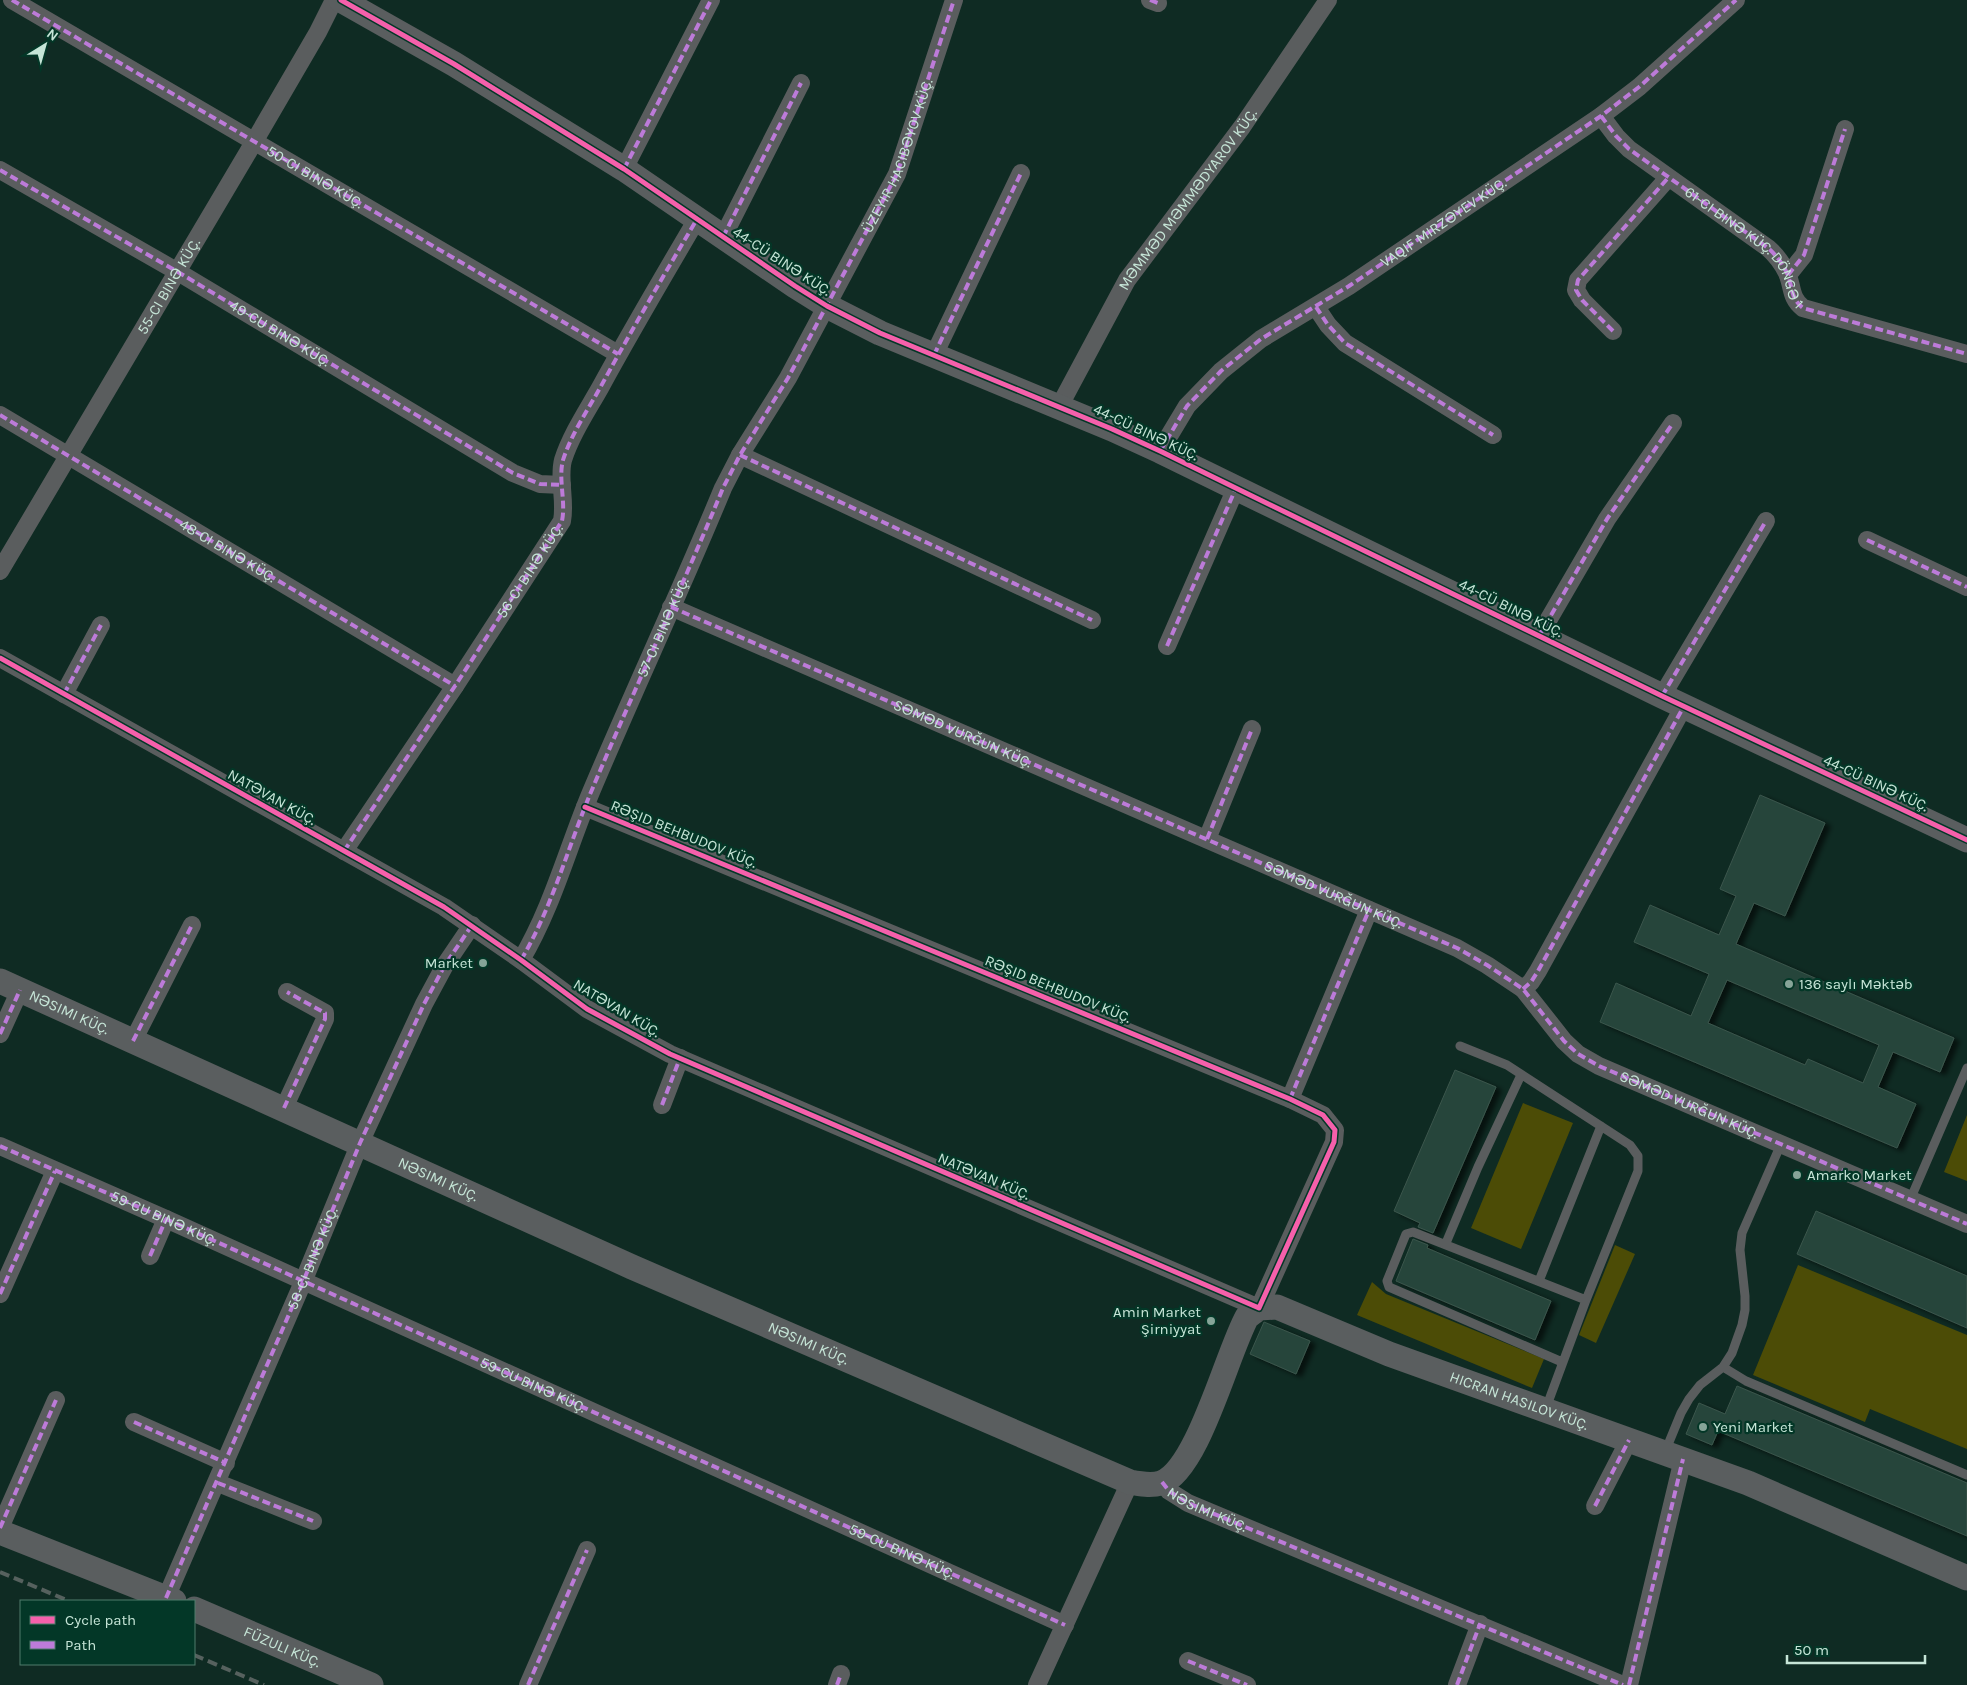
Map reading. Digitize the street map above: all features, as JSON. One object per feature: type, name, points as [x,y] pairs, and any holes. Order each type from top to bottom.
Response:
[{"type":"street","name":"50-CI BINƏ KÜÇ.","points":[[12,0],[618,354]]},
{"type":"street","name":"55-CI BINƏ KÜÇ.","points":[[0,571],[178,272],[318,32],[334,0]]},
{"type":"street","name":"44-CÜ BINƏ KÜÇ.","points":[[341,0],[454,64],[624,169],[827,306],[880,333],[1160,451],[1673,701],[1967,840]]},
{"type":"street","points":[[624,169],[711,0]]},
{"type":"street","name":"57-CI BINƏ KÜÇ.","points":[[521,960],[532,943],[543,918],[585,807],[723,488],[740,455],[788,378],[897,174],[954,0]]},
{"type":"street","name":"MƏMMƏD MƏMMƏDYAROV KÜÇ.","points":[[1059,407],[1127,280],[1242,127],[1328,0]]},
{"type":"street","name":"VAQIF MIRZƏYEV KÜÇ.","points":[[1160,451],[1187,406],[1221,371],[1261,339],[1316,307],[1601,116],[1639,87],[1736,0]]},
{"type":"street","points":[[723,237],[801,83]]},
{"type":"street","name":"61-CI BINƏ KÜÇ. DÖNGƏ 1","points":[[1601,116],[1629,149],[1768,248],[1779,258],[1788,275],[1792,295],[1796,303],[1803,308],[1967,354]]},
{"type":"street","points":[[1788,275],[1804,254],[1845,129]]},
{"type":"street","name":"49-CU BINƏ KÜÇ.","points":[[0,170],[178,272],[513,473],[540,484],[562,485]]},
{"type":"street","points":[[934,355],[1021,174]]},
{"type":"street","points":[[1613,331],[1582,300],[1576,290],[1578,280],[1668,178]]},
{"type":"street","points":[[344,851],[455,686],[562,521],[565,508],[562,485],[563,462],[570,443],[618,354],[697,219]]},
{"type":"street","points":[[1316,307],[1328,325],[1346,343],[1493,436]]},
{"type":"street","name":"48-CI BINƏ KÜÇ.","points":[[0,415],[455,686]]},
{"type":"street","points":[[1539,636],[1607,519],[1673,423]]},
{"type":"street","points":[[740,455],[1092,620]]},
{"type":"street","points":[[1167,646],[1236,488]]},
{"type":"street","points":[[1523,989],[1531,982],[1538,971],[1673,701],[1766,521]]},
{"type":"street","points":[[1867,540],[1967,587]]},
{"type":"street","name":"SƏMƏD VURĞUN KÜÇ.","points":[[671,607],[1457,948],[1523,989],[1564,1041],[1578,1054],[1599,1066],[1967,1224]]},
{"type":"street","points":[[64,694],[101,625]]},
{"type":"street","name":"NATƏVAN KÜÇ.","points":[[0,658],[444,906],[587,1008],[680,1058],[1259,1308]]},
{"type":"street","points":[[1207,839],[1252,730]]},
{"type":"street","name":"RƏŞID BEHBUDOV KÜÇ.","points":[[585,807],[1290,1099],[1323,1115],[1335,1130],[1334,1142],[1259,1308]]},
{"type":"street","points":[[1290,1099],[1369,910]]},
{"type":"street","points":[[133,1041],[192,925]]},
{"type":"street","name":"58-CI BINƏ KÜÇ.","points":[[170,1600],[360,1143],[424,1004],[445,965],[472,925]]},
{"type":"street","points":[[0,1034],[10,986]]},
{"type":"street","name":"NƏSIMI KÜÇ.","points":[[10,986],[284,1108],[632,1267],[1130,1482],[1143,1484],[1162,1482],[1169,1491],[1188,1503],[1623,1685]]},
{"type":"street","points":[[284,1108],[325,1019],[324,1013],[287,992]]},
{"type":"street","points":[[662,1105],[680,1058]]},
{"type":"street","name":"59-CU BINƏ KÜÇ.","points":[[0,1146],[166,1219],[1065,1625]]},
{"type":"street","points":[[0,1294],[55,1171]]},
{"type":"street","points":[[150,1256],[166,1219]]},
{"type":"street","name":"HICRAN HASILOV KÜÇ.","points":[[1259,1308],[1276,1307],[1286,1310],[1389,1354],[1748,1483],[1967,1578]]},
{"type":"street","points":[[1162,1482],[1177,1470],[1192,1449],[1242,1324],[1252,1312],[1259,1308]]},
{"type":"street","points":[[56,1400],[0,1530],[170,1600]]},
{"type":"street","points":[[134,1422],[226,1463]]},
{"type":"street","points":[[1595,1506],[1629,1440]]},
{"type":"street","points":[[1629,1685],[1674,1456]]},
{"type":"street","points":[[218,1482],[313,1521]]},
{"type":"street","points":[[1037,1685],[1130,1482]]},
{"type":"street","points":[[528,1685],[588,1550]]},
{"type":"street","name":"FÜZULI KÜÇ.","points":[[195,1610],[371,1685]]},
{"type":"street","points":[[1457,1685],[1480,1624]]},
{"type":"street","points":[[1188,1661],[1247,1685]]},
{"type":"lane","points":[[1460,1046],[1506,1065],[1630,1145],[1638,1156],[1638,1171],[1586,1300],[1545,1410]]},
{"type":"lane","points":[[1910,1200],[1967,1068]]},
{"type":"lane","points":[[1446,1243],[1478,1167],[1521,1075]]},
{"type":"lane","points":[[1539,1281],[1601,1126]]},
{"type":"lane","points":[[1674,1456],[1681,1413],[1700,1385],[1723,1367],[1732,1353],[1742,1325],[1745,1296],[1740,1250],[1742,1234],[1781,1144]]},
{"type":"lane","points":[[1562,1362],[1389,1287],[1387,1281],[1406,1234],[1413,1232],[1446,1243],[1586,1300]]},
{"type":"lane","points":[[1723,1367],[1746,1381],[1967,1475]]},
{"type":"shaded area","points":[[1523,1103],[1573,1123],[1521,1249],[1471,1228]]},
{"type":"shaded area","points":[[1967,1115],[1967,1181],[1944,1172]]},
{"type":"shaded area","points":[[1615,1245],[1635,1254],[1596,1343],[1579,1335]]},
{"type":"shaded area","points":[[1798,1265],[1967,1335],[1967,1449],[1870,1409],[1865,1422],[1753,1375]]},
{"type":"shaded area","points":[[1372,1282],[1386,1294],[1544,1359],[1532,1388],[1357,1315]]},
{"type":"building","points":[[1760,795],[1825,823],[1785,916],[1754,903],[1736,944],[1954,1038],[1940,1072],[1893,1052],[1878,1087],[1916,1104],[1897,1148],[1600,1022],[1616,983],[1691,1016],[1709,974],[1634,942],[1650,905],[1719,935],[1736,896],[1720,889]],"holes":[[[1727,980],[1879,1045],[1863,1083],[1808,1059],[1805,1065],[1708,1023]]]},
{"type":"building","points":[[1455,1070],[1496,1087],[1433,1233],[1418,1227],[1420,1223],[1394,1211]]},
{"type":"building","points":[[1816,1211],[1967,1276],[1967,1328],[1797,1254]]},
{"type":"building","points":[[1413,1239],[1428,1245],[1427,1248],[1551,1301],[1535,1340],[1396,1281]]},
{"type":"building","points":[[1264,1322],[1310,1341],[1296,1374],[1250,1354]]},
{"type":"building","points":[[1737,1386],[1967,1483],[1967,1536],[1718,1431],[1712,1445],[1686,1434],[1699,1403],[1725,1414]]},
{"type":"railway","points":[[0,1572],[67,1600]]},
{"type":"railway","points":[[195,1655],[264,1685]]},
{"type":"marked path","points":[[12,0],[618,354]]},
{"type":"marked path","points":[[624,169],[711,0]]},
{"type":"marked path","points":[[521,960],[542,920],[591,792],[723,488],[740,455],[788,378],[897,174],[954,0]]},
{"type":"marked path","points":[[1150,0],[1158,3]]},
{"type":"marked path","points":[[1160,451],[1187,406],[1221,371],[1261,339],[1349,286],[1601,116],[1639,87],[1736,0]]},
{"type":"marked path","points":[[723,237],[801,83]]},
{"type":"marked path","points":[[1601,116],[1616,136],[1629,149],[1768,248],[1779,259],[1785,269],[1794,296],[1803,308],[1967,354]]},
{"type":"marked path","points":[[1788,275],[1804,255],[1845,129]]},
{"type":"marked path","points":[[0,170],[178,272],[513,473],[540,484],[562,485]]},
{"type":"marked path","points":[[934,355],[1021,173]]},
{"type":"marked path","points":[[1613,331],[1582,300],[1576,290],[1578,280],[1668,178]]},
{"type":"marked path","points":[[344,851],[455,686],[562,521],[562,467],[570,441],[697,219]]},
{"type":"marked path","points":[[1316,307],[1328,325],[1345,343],[1493,435]]},
{"type":"marked path","points":[[0,415],[455,686]]},
{"type":"marked path","points":[[1539,636],[1607,519],[1673,423]]},
{"type":"marked path","points":[[740,455],[1092,620]]},
{"type":"marked path","points":[[1167,646],[1236,488]]},
{"type":"marked path","points":[[1662,696],[1766,521]]},
{"type":"marked path","points":[[1867,540],[1967,587]]},
{"type":"marked path","points":[[671,607],[1457,948],[1523,989],[1564,1041],[1578,1054],[1599,1066],[1967,1224]]},
{"type":"marked path","points":[[64,694],[101,625]]},
{"type":"marked path","points":[[1523,989],[1531,982],[1538,971],[1684,706]]},
{"type":"marked path","points":[[1207,839],[1252,729]]},
{"type":"marked path","points":[[1290,1099],[1369,910]]},
{"type":"marked path","points":[[133,1041],[192,925]]},
{"type":"marked path","points":[[166,1598],[303,1282],[360,1143],[424,1004],[445,965],[472,925]]},
{"type":"marked path","points":[[0,1034],[20,990]]},
{"type":"marked path","points":[[284,1108],[325,1019],[325,1013],[287,992]]},
{"type":"marked path","points":[[662,1105],[680,1058]]},
{"type":"marked path","points":[[0,1146],[166,1219],[1065,1625]]},
{"type":"marked path","points":[[0,1294],[55,1171]]},
{"type":"marked path","points":[[150,1256],[166,1219]]},
{"type":"marked path","points":[[0,1528],[56,1400]]},
{"type":"marked path","points":[[134,1422],[226,1463]]},
{"type":"marked path","points":[[1595,1506],[1629,1440]]},
{"type":"marked path","points":[[1629,1685],[1683,1459]]},
{"type":"marked path","points":[[1162,1482],[1169,1491],[1188,1503],[1623,1685]]},
{"type":"marked path","points":[[218,1483],[313,1521]]},
{"type":"marked path","points":[[528,1685],[587,1550]]},
{"type":"marked path","points":[[1457,1685],[1480,1624]]},
{"type":"marked path","points":[[1188,1661],[1247,1685]]},
{"type":"marked path","points":[[837,1685],[841,1674]]},
{"type":"cycle path","points":[[341,0],[454,64],[624,169],[827,306],[880,333],[1112,429],[1160,451],[1662,696],[1967,840]]},
{"type":"cycle path","points":[[0,658],[444,907],[521,960],[587,1009],[670,1054],[1259,1308],[1334,1142],[1335,1130],[1323,1115],[1290,1099],[585,807]]},
{"type":"place","name":"Market","points":[[483,963]]},
{"type":"place","name":"136 saylı Məktəb","points":[[1789,984]]},
{"type":"place","name":"Amarko Market","points":[[1797,1175]]},
{"type":"place","name":"Amin Market Şirniyyat","points":[[1211,1321]]},
{"type":"place","name":"Yeni Market","points":[[1703,1427]]}]
